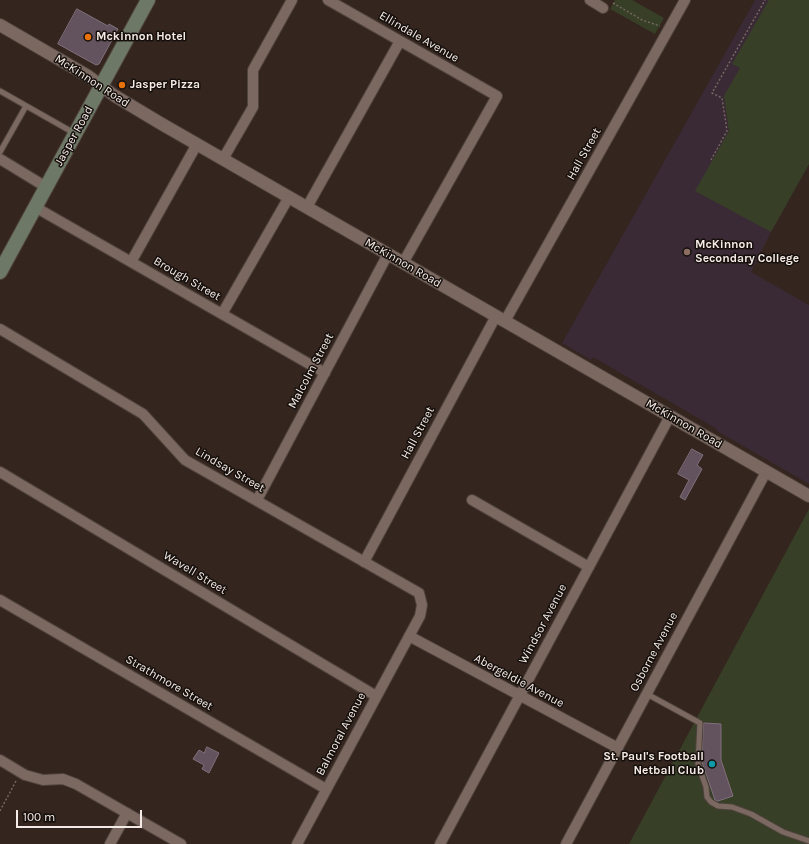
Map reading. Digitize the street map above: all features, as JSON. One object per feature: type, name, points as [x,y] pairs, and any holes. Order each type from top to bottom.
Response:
[{"type":"main road","name":"Jasper Road","points":[[0,272],[148,0]]},
{"type":"street","points":[[223,159],[254,107],[253,70],[292,0]]},
{"type":"street","name":"Ellindale Avenue","points":[[328,0],[497,96],[403,262]]},
{"type":"street","points":[[590,0],[603,8]]},
{"type":"street","name":"Hall Street","points":[[364,562],[500,319],[686,0]]},
{"type":"street","name":"McKinnon Road","points":[[0,25],[88,76],[115,96],[197,144],[809,496]]},
{"type":"street","points":[[307,208],[400,41]]},
{"type":"street","points":[[132,262],[197,144]]},
{"type":"street","points":[[0,159],[46,187]]},
{"type":"street","points":[[222,314],[289,197]]},
{"type":"street","name":"Brough Street","points":[[35,207],[325,373]]},
{"type":"street","name":"Malcolm Street","points":[[257,500],[388,254]]},
{"type":"street","name":"Lindsay Street","points":[[0,329],[143,414],[186,460],[419,593],[422,605],[420,616],[409,636]]},
{"type":"street","name":"Windsor Avenue","points":[[440,844],[670,416]]},
{"type":"street","name":"Wavell Street","points":[[0,472],[376,696]]},
{"type":"street","name":"Osborne Avenue","points":[[566,844],[766,472]]},
{"type":"street","points":[[472,500],[589,567]]},
{"type":"street","name":"Strathmore Street","points":[[0,600],[326,789]]},
{"type":"street","name":"Balmoral Avenue","points":[[297,844],[409,636]]},
{"type":"street","name":"Abergeldie Avenue","points":[[409,636],[618,748]]},
{"type":"street","points":[[0,760],[21,772],[43,780],[63,780],[76,784],[181,844]]},
{"type":"street","points":[[110,844],[127,813]]},
{"type":"lane","points":[[0,91],[75,134]]},
{"type":"lane","points":[[0,152],[26,106]]},
{"type":"lane","points":[[647,694],[700,723],[698,764],[706,787],[707,797],[713,804],[723,807],[732,806],[751,814],[783,832],[809,841]]},
{"type":"path","points":[[710,160],[727,131],[722,98],[712,93],[765,0]]},
{"type":"path","points":[[613,3],[642,20],[660,26]]},
{"type":"path","points":[[0,811],[21,772]]},
{"type":"shaded area","name":"McKinnon Secondary College","points":[[755,0],[809,0],[809,164],[771,232],[751,272],[809,305],[809,484],[593,357],[591,360],[562,343]]},
{"type":"green space","points":[[615,0],[632,0],[664,18],[655,34],[610,9]]},
{"type":"green space","points":[[769,0],[809,0],[809,164],[771,232],[695,191],[729,131],[724,96],[740,68],[732,64]]},
{"type":"green space","points":[[809,509],[809,844],[629,844]]},
{"type":"building","name":"Mckinnon Hotel","points":[[77,9],[108,26],[109,24],[118,29],[99,64],[96,65],[58,44]]},
{"type":"building","points":[[692,449],[703,455],[697,465],[702,469],[685,500],[680,497],[689,480],[678,474]]},
{"type":"building","name":"St. Paul's Football Netball Club","points":[[704,723],[721,724],[721,760],[733,796],[718,801],[715,800],[702,762]]},
{"type":"building","points":[[207,747],[219,753],[209,773],[202,769],[204,765],[193,759],[199,750],[204,753]]},
{"type":"place","name":"Mckinnon Hotel","points":[[88,37]]},
{"type":"place","name":"Jasper Pizza","points":[[122,85]]},
{"type":"place","name":"McKinnon Secondary College","points":[[687,252]]},
{"type":"place","name":"St. Paul's Football Netball Club","points":[[712,764]]}]
